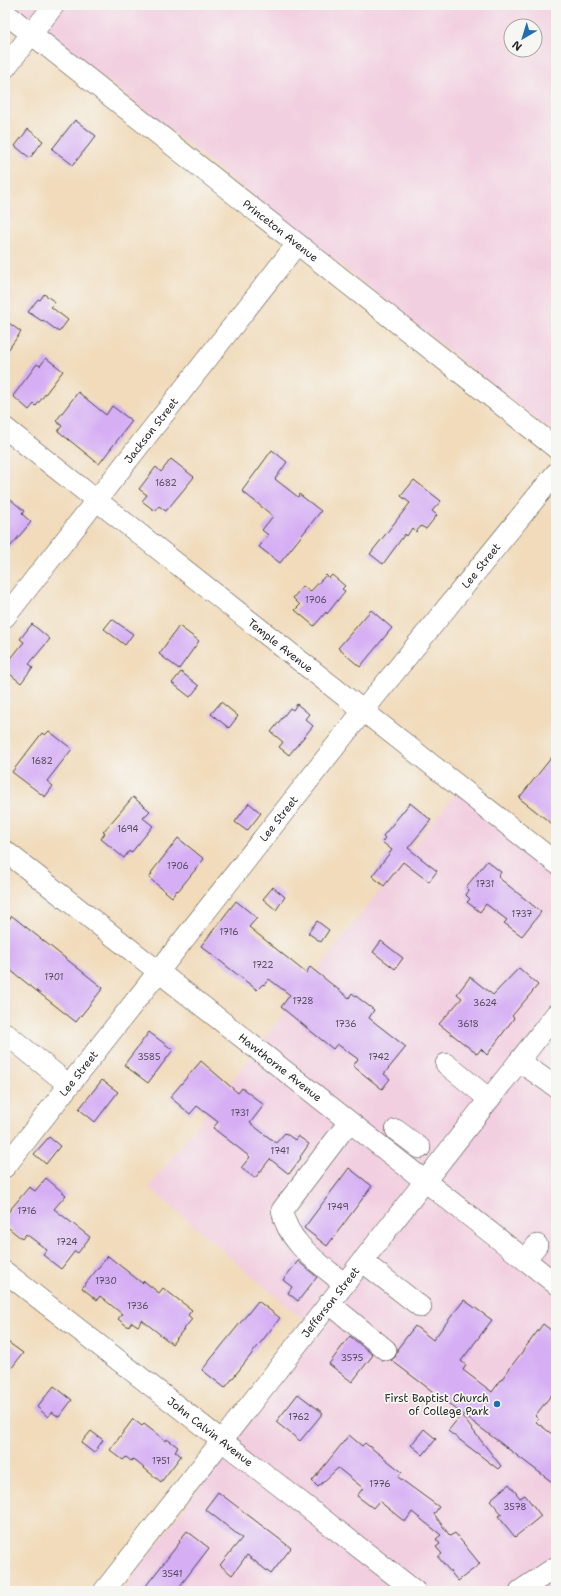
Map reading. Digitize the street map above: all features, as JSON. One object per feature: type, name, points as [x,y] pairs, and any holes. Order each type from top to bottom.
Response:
[{"type":"street","points":[[5,68],[54,5]]},
{"type":"street","name":"Princeton Avenue","points":[[5,13],[556,448]]},
{"type":"street","name":"Jackson Street","points":[[5,617],[297,244]]},
{"type":"street","name":"Temple Avenue","points":[[5,428],[556,863]]},
{"type":"street","name":"Lee Street","points":[[5,1167],[363,711],[556,473]]},
{"type":"street","name":"Hawthorne Avenue","points":[[5,851],[349,1122],[391,1137],[425,1181],[461,1198],[531,1252],[556,1284]]},
{"type":"street","name":"Jefferson Street","points":[[104,1591],[556,1014]]},
{"type":"street","points":[[5,1034],[69,1085]]},
{"type":"street","points":[[519,1061],[556,1087]]},
{"type":"street","points":[[446,1064],[489,1098]]},
{"type":"street","points":[[344,1284],[302,1248],[290,1232],[284,1220],[282,1210],[349,1122]]},
{"type":"street","points":[[391,1137],[420,1148]]},
{"type":"street","points":[[362,1261],[421,1307]]},
{"type":"street","name":"John Calvin Avenue","points":[[5,1272],[415,1591]]},
{"type":"street","points":[[329,1304],[386,1350]]},
{"type":"street","points":[[520,1591],[556,1566]]},
{"type":"shaded area","points":[[12,5],[556,5],[556,435]]},
{"type":"shaded area","points":[[461,786],[556,860],[556,1591],[122,1591],[316,1331],[149,1187]]},
{"type":"building","points":[[75,120],[96,136],[73,165],[52,149]]},
{"type":"building","points":[[28,129],[43,141],[30,158],[15,146]]},
{"type":"building","points":[[44,294],[55,302],[51,307],[68,320],[59,332],[43,320],[42,321],[28,312]]},
{"type":"building","points":[[5,320],[21,332],[5,354]]},
{"type":"building","points":[[46,358],[63,371],[36,406],[34,404],[29,410],[13,396],[37,364],[40,366]]},
{"type":"building","points":[[78,392],[106,415],[112,406],[132,421],[99,464],[58,431],[62,426],[56,421]]},
{"type":"building","points":[[272,450],[287,462],[275,479],[298,497],[299,494],[321,511],[280,563],[259,547],[268,535],[262,530],[273,516],[242,491]]},
{"type":"building","points":[[171,459],[194,477],[166,511],[159,506],[155,511],[142,501],[147,495],[139,489],[156,467],[161,472]]},
{"type":"building","points":[[414,480],[441,501],[432,511],[437,515],[426,529],[421,526],[416,532],[412,528],[407,536],[405,534],[383,564],[370,554],[410,503],[401,496]]},
{"type":"building","points":[[10,499],[24,511],[22,514],[31,522],[5,553],[5,506]]},
{"type":"building","points":[[326,575],[329,578],[332,575],[345,586],[342,589],[345,591],[327,614],[326,612],[314,626],[295,610],[300,605],[293,598],[303,586],[310,592]]},
{"type":"building","points":[[371,610],[392,628],[360,667],[338,648]]},
{"type":"building","points":[[112,619],[133,634],[125,645],[104,629]]},
{"type":"building","points":[[32,624],[50,639],[29,664],[33,667],[21,683],[5,670],[5,666],[24,642],[20,639]]},
{"type":"building","points":[[179,626],[199,641],[179,669],[159,654]]},
{"type":"building","points":[[181,672],[199,686],[190,697],[172,683]]},
{"type":"building","points":[[221,702],[238,716],[229,728],[211,714]]},
{"type":"building","points":[[297,704],[309,714],[305,719],[313,726],[289,755],[279,747],[283,742],[271,732],[290,708],[293,710]]},
{"type":"building","points":[[49,731],[72,749],[47,781],[53,786],[45,797],[12,772],[42,733],[45,735]]},
{"type":"building","points":[[556,752],[556,827],[519,798]]},
{"type":"building","points":[[133,797],[150,811],[143,818],[153,826],[131,853],[129,851],[124,858],[101,839],[105,833],[103,832]]},
{"type":"building","points":[[249,803],[261,813],[247,831],[235,822]]},
{"type":"building","points":[[410,803],[431,820],[408,848],[437,871],[429,882],[403,862],[384,886],[372,876],[392,850],[382,842],[385,838],[383,836]]},
{"type":"building","points":[[178,838],[204,859],[172,897],[149,878],[152,874],[151,873]]},
{"type":"building","points":[[487,861],[501,872],[498,877],[541,912],[522,936],[504,923],[507,920],[486,904],[480,912],[467,902],[470,899],[466,895],[469,890],[466,887]]},
{"type":"building","points":[[273,887],[285,897],[276,910],[263,899]]},
{"type":"building","points":[[236,901],[257,918],[249,927],[306,973],[310,967],[349,998],[352,993],[374,1010],[369,1018],[406,1047],[384,1074],[390,1079],[382,1089],[353,1066],[358,1059],[337,1044],[333,1049],[281,1007],[290,995],[269,979],[257,990],[201,946]]},
{"type":"building","points":[[12,916],[103,988],[76,1022],[5,966],[5,924]]},
{"type":"building","points":[[317,921],[329,930],[321,942],[308,933]]},
{"type":"building","points":[[381,941],[403,958],[395,969],[373,952]]},
{"type":"building","points":[[519,968],[538,985],[512,1016],[514,1018],[487,1055],[481,1049],[477,1054],[439,1024],[462,998],[457,994],[470,977],[493,995]]},
{"type":"building","points":[[149,1032],[173,1050],[148,1083],[124,1065]]},
{"type":"building","points":[[201,1061],[238,1093],[242,1088],[264,1105],[250,1123],[276,1143],[285,1133],[295,1140],[298,1136],[309,1144],[289,1174],[270,1159],[255,1178],[241,1168],[250,1157],[213,1128],[218,1122],[197,1106],[190,1114],[170,1097]]},
{"type":"building","points":[[102,1080],[118,1092],[95,1122],[79,1109]]},
{"type":"building","points":[[49,1137],[60,1146],[46,1164],[34,1154]]},
{"type":"building","points":[[349,1168],[372,1186],[327,1246],[304,1228]]},
{"type":"building","points":[[46,1178],[66,1195],[54,1209],[90,1237],[78,1253],[75,1251],[61,1269],[43,1255],[47,1250],[26,1234],[22,1239],[5,1225],[5,1216],[29,1187],[35,1191]]},
{"type":"building","points":[[108,1256],[142,1283],[144,1281],[159,1293],[163,1288],[192,1310],[188,1315],[192,1319],[172,1344],[142,1320],[138,1326],[132,1322],[128,1327],[118,1319],[122,1314],[100,1296],[97,1300],[82,1288]]},
{"type":"building","points":[[298,1261],[317,1277],[298,1301],[288,1293],[292,1287],[283,1280]]},
{"type":"building","name":"First Baptist Church of College Park","points":[[464,1300],[492,1320],[461,1361],[466,1365],[463,1370],[492,1392],[543,1324],[556,1334],[556,1389],[535,1416],[538,1419],[536,1422],[556,1437],[556,1485],[391,1360],[395,1357],[398,1348],[415,1326],[433,1340]]},
{"type":"building","points":[[258,1301],[280,1318],[225,1388],[202,1370]]},
{"type":"building","points":[[350,1336],[373,1355],[352,1382],[329,1364]]},
{"type":"building","points":[[5,1340],[23,1353],[5,1377]]},
{"type":"building","points":[[54,1386],[72,1400],[59,1417],[52,1412],[48,1417],[37,1407]]},
{"type":"building","points":[[298,1394],[323,1413],[300,1441],[276,1422]]},
{"type":"building","points":[[461,1415],[501,1466],[498,1469],[448,1431]]},
{"type":"building","points":[[133,1419],[142,1426],[144,1424],[166,1441],[167,1439],[178,1447],[175,1451],[181,1456],[161,1482],[133,1459],[131,1461],[126,1457],[123,1460],[110,1450]]},
{"type":"building","points":[[424,1429],[436,1439],[423,1455],[411,1445]]},
{"type":"building","points":[[91,1431],[103,1440],[94,1453],[81,1443]]},
{"type":"building","points":[[349,1435],[362,1446],[365,1443],[402,1472],[398,1477],[439,1507],[434,1514],[450,1536],[455,1533],[480,1564],[458,1581],[438,1557],[442,1554],[436,1547],[440,1544],[436,1539],[441,1535],[412,1512],[405,1522],[379,1501],[373,1508],[357,1496],[363,1488],[338,1468],[318,1487],[312,1481]]},
{"type":"building","points":[[509,1484],[520,1498],[525,1495],[541,1516],[515,1537],[498,1516],[502,1514],[490,1500]]},
{"type":"building","points":[[218,1492],[291,1548],[271,1574],[247,1555],[232,1575],[220,1565],[242,1538],[205,1509]]},
{"type":"building","points":[[187,1531],[209,1548],[176,1591],[142,1591],[180,1542],[179,1541]]},
{"type":"place","name":"First Baptist Church of College Park","points":[[497,1404]]}]
